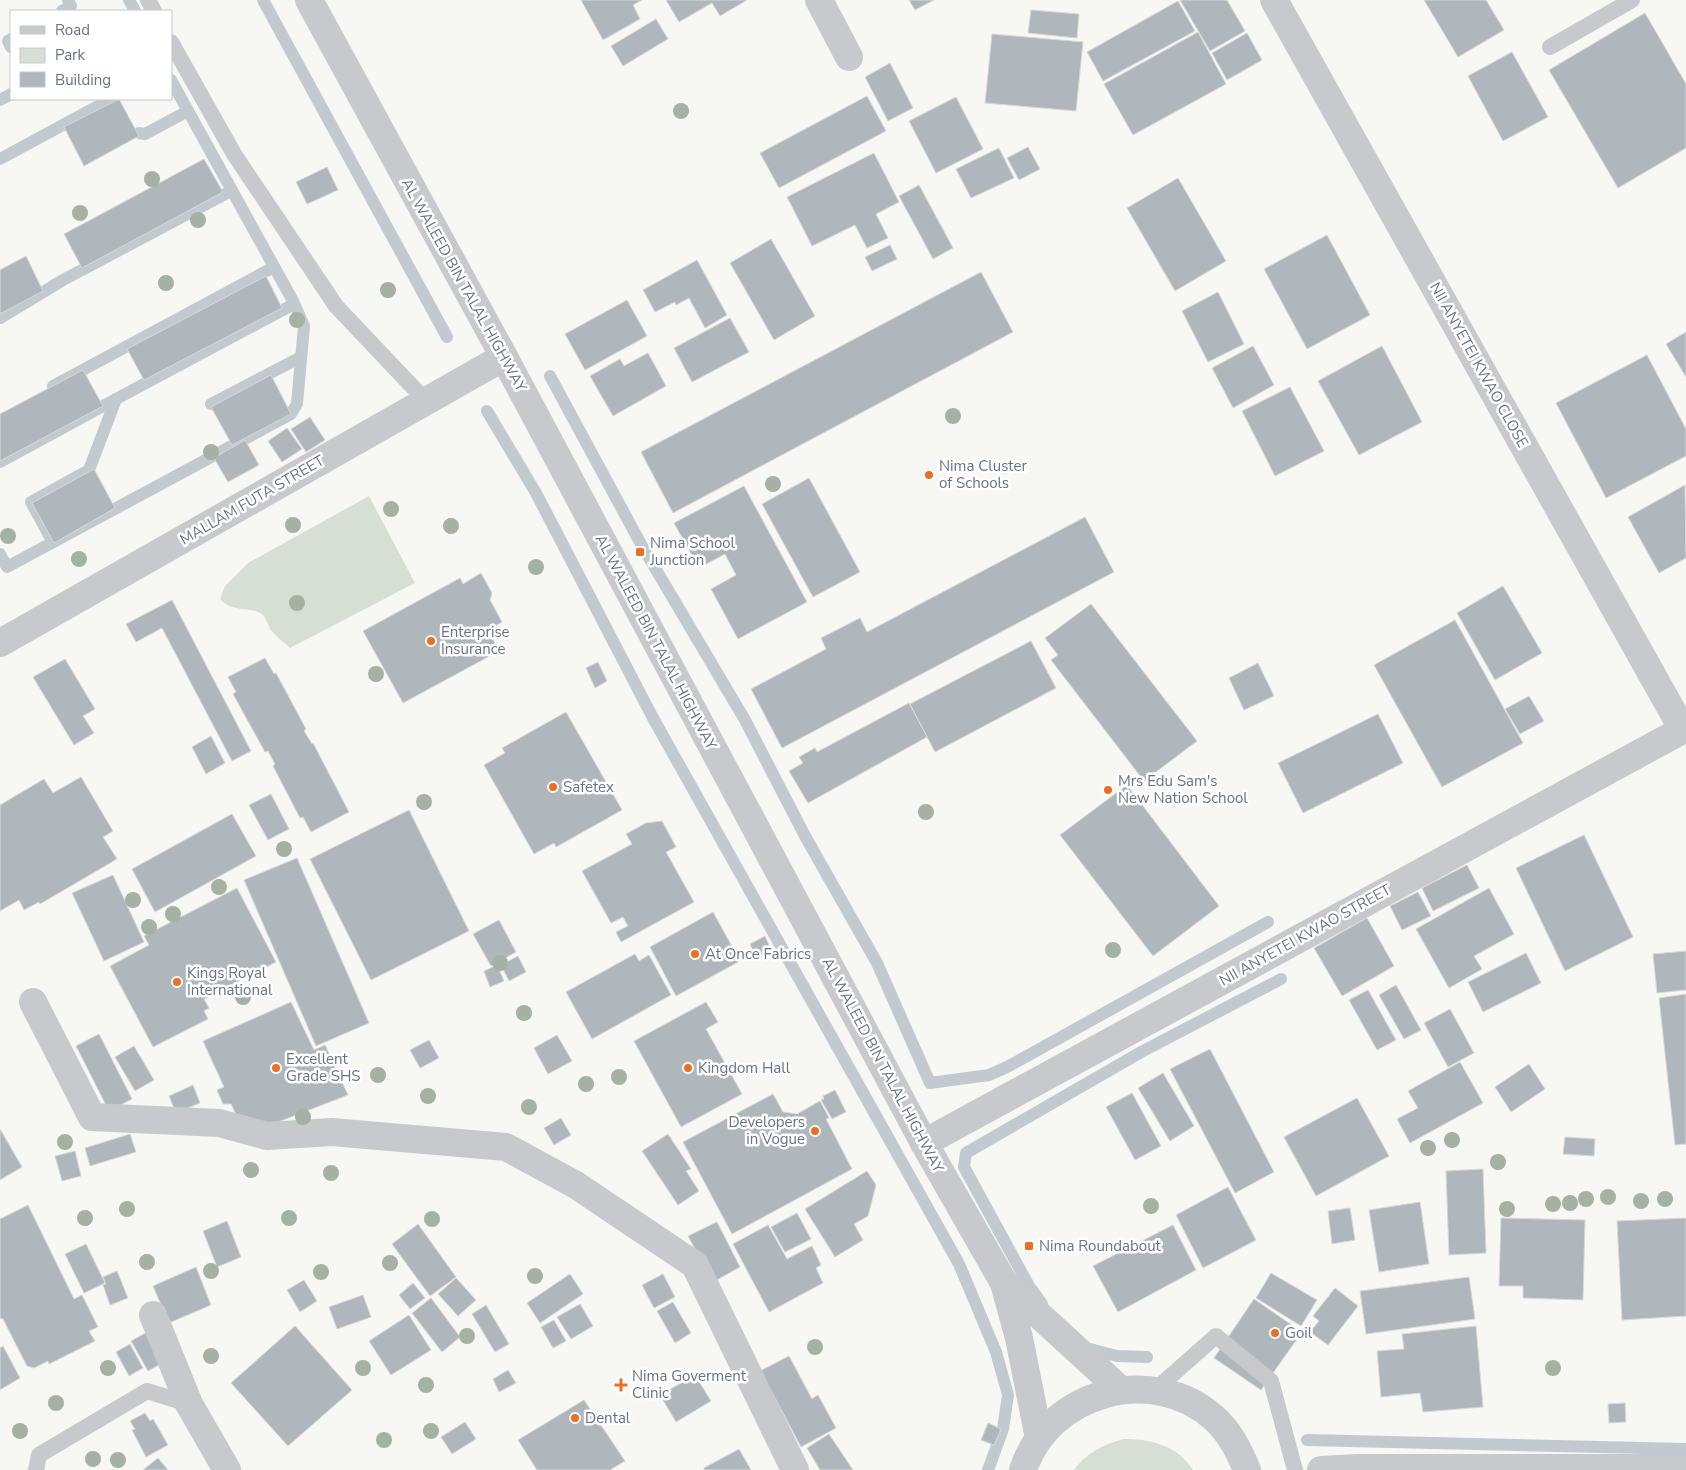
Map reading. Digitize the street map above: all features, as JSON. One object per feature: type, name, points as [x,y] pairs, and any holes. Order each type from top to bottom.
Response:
[{"type":"street","name":"AL WALEED BIN TALAL HIGHWAY","points":[[309,0],[504,358],[924,1143],[1004,1283],[1019,1338],[1039,1438]]},
{"type":"street","points":[[819,0],[849,57]]},
{"type":"street","name":"NII ANYETEI KWAO CLOSE","points":[[1274,0],[1685,729]]},
{"type":"street","name":"MALLAM FUTA STREET","points":[[0,643],[504,358]]},
{"type":"street","name":"NII ANYETEI KWAO STREET","points":[[924,1143],[1685,729]]},
{"type":"street","points":[[33,1002],[92,1117],[219,1123],[267,1136],[332,1132],[506,1147],[576,1185],[695,1265],[795,1470]]},
{"type":"street","name":"AL WALEED BIN TALAL HIGHWAY","points":[[1004,1283],[1121,1390]]},
{"type":"street","points":[[153,1315],[189,1404],[227,1470]]},
{"type":"street","points":[[1023,1470],[1039,1438],[1062,1414],[1090,1398],[1121,1390],[1155,1390],[1187,1400],[1215,1419],[1236,1445],[1247,1470]]},
{"type":"street","points":[[1321,1470],[1358,1468],[1686,1468]]},
{"type":"lane","points":[[1550,47],[1632,0]]},
{"type":"lane","points":[[172,44],[234,154],[336,306],[426,401]]},
{"type":"lane","points":[[1155,1390],[1216,1336],[1271,1381],[1295,1470]]},
{"type":"lane","points":[[36,1470],[39,1455],[148,1391],[189,1404]]},
{"type":"green space","points":[[369,496],[415,583],[290,648],[272,632],[266,619],[259,612],[236,608],[225,604],[220,599],[225,586],[248,563]]},
{"type":"green space","points":[[1123,1439],[1144,1440],[1162,1445],[1187,1461],[1193,1470],[1074,1470],[1084,1458],[1096,1450]]},
{"type":"building","points":[[581,0],[642,0],[633,5],[640,19],[603,40]]},
{"type":"building","points":[[666,0],[747,0],[720,16],[712,3],[679,22]]},
{"type":"building","points":[[909,0],[934,0],[915,10]]},
{"type":"building","points":[[1180,0],[1227,0],[1245,31],[1210,51]]},
{"type":"building","points":[[1424,0],[1486,0],[1504,30],[1458,57]]},
{"type":"building","points":[[1178,1],[1195,31],[1103,81],[1087,52]]},
{"type":"building","points":[[1031,10],[1079,14],[1077,38],[1028,33]]},
{"type":"building","points":[[1645,13],[1686,84],[1686,148],[1618,188],[1549,70]]},
{"type":"building","points":[[656,19],[668,39],[623,66],[611,46]]},
{"type":"building","points":[[1198,32],[1226,84],[1133,135],[1104,84]]},
{"type":"building","points":[[1247,33],[1262,60],[1227,80],[1212,53]]},
{"type":"building","points":[[992,34],[1083,42],[1076,111],[985,103]]},
{"type":"building","points":[[1512,52],[1548,117],[1503,141],[1468,76]]},
{"type":"building","points":[[890,63],[913,108],[888,121],[865,77]]},
{"type":"building","points":[[867,96],[886,131],[779,188],[760,153]]},
{"type":"building","points":[[956,97],[983,149],[936,173],[909,121]]},
{"type":"building","points":[[120,100],[139,136],[84,166],[64,127]]},
{"type":"building","points":[[1028,147],[1040,169],[1019,180],[1007,158]]},
{"type":"building","points":[[999,148],[1014,178],[971,198],[956,169]]},
{"type":"building","points":[[874,153],[899,202],[876,214],[888,238],[867,248],[855,225],[812,246],[787,197]]},
{"type":"building","points":[[204,159],[223,192],[82,268],[64,234]]},
{"type":"building","points":[[327,167],[338,190],[307,204],[296,182]]},
{"type":"building","points":[[1178,178],[1226,261],[1175,291],[1127,208]]},
{"type":"building","points":[[919,185],[953,248],[933,259],[899,196]]},
{"type":"building","points":[[1327,235],[1370,315],[1307,349],[1264,269]]},
{"type":"building","points":[[771,239],[815,316],[774,340],[730,263]]},
{"type":"building","points":[[890,245],[897,259],[872,271],[865,257]]},
{"type":"building","points":[[26,256],[43,291],[0,314],[0,270]]},
{"type":"building","points":[[697,260],[727,315],[705,328],[689,298],[676,305],[675,302],[655,312],[643,290]]},
{"type":"building","points":[[981,272],[1013,332],[673,513],[641,452]]},
{"type":"building","points":[[266,276],[282,308],[144,380],[127,349]]},
{"type":"building","points":[[1218,292],[1244,344],[1208,362],[1182,311]]},
{"type":"building","points":[[627,300],[647,336],[585,370],[565,334]]},
{"type":"building","points":[[730,318],[749,352],[692,382],[674,348]]},
{"type":"building","points":[[1686,332],[1686,377],[1666,344]]},
{"type":"building","points":[[1253,346],[1274,385],[1233,408],[1212,368]]},
{"type":"building","points":[[1382,346],[1422,422],[1359,455],[1318,381]]},
{"type":"building","points":[[648,353],[666,386],[613,416],[590,376],[620,359],[624,366]]},
{"type":"building","points":[[1647,355],[1686,429],[1686,456],[1606,498],[1556,403]]},
{"type":"building","points":[[83,370],[103,406],[0,461],[0,414]]},
{"type":"building","points":[[271,375],[291,414],[232,445],[211,407]]},
{"type":"building","points":[[1290,387],[1324,451],[1275,476],[1242,411]]},
{"type":"building","points":[[310,417],[325,440],[306,452],[291,429]]},
{"type":"building","points":[[287,428],[302,449],[282,462],[268,441]]},
{"type":"building","points":[[245,440],[259,465],[228,482],[214,458]]},
{"type":"building","points":[[94,469],[115,508],[54,543],[32,503]]},
{"type":"building","points":[[809,478],[860,572],[813,597],[762,504]]},
{"type":"building","points":[[1685,485],[1686,558],[1659,573],[1628,517]]},
{"type":"building","points":[[744,486],[807,602],[738,639],[711,589],[736,575],[725,554],[699,568],[674,523]]},
{"type":"building","points":[[1085,517],[1114,572],[782,748],[751,689],[826,649],[821,638],[860,618],[867,632]]},
{"type":"building","name":"Enterprise Insurance","points":[[481,573],[492,593],[490,600],[502,622],[488,630],[499,651],[403,703],[363,631],[460,578],[463,584]]},
{"type":"building","points":[[1503,586],[1542,653],[1495,680],[1457,613]]},
{"type":"building","points":[[172,600],[251,751],[232,761],[162,628],[136,642],[126,624]]},
{"type":"building","points":[[1091,604],[1197,741],[1144,781],[1051,660],[1058,655],[1045,638]]},
{"type":"building","points":[[1455,620],[1523,743],[1442,787],[1374,665]]},
{"type":"building","points":[[1031,641],[1056,688],[935,752],[910,704]]},
{"type":"building","points":[[265,658],[274,674],[276,673],[306,729],[304,731],[313,743],[349,812],[311,832],[303,817],[300,818],[273,766],[275,764],[268,751],[265,752],[233,694],[236,692],[228,677]]},
{"type":"building","points":[[65,659],[95,709],[83,716],[94,733],[74,745],[33,677]]},
{"type":"building","points":[[598,662],[607,681],[595,688],[586,668]]},
{"type":"building","points":[[1258,663],[1274,696],[1244,710],[1229,678]]},
{"type":"building","points":[[1529,696],[1544,721],[1520,734],[1505,709]]},
{"type":"building","points":[[909,703],[927,737],[808,803],[789,771],[803,763],[799,757],[815,748],[817,752]]},
{"type":"building","name":"Safetex","points":[[566,712],[622,810],[556,847],[554,843],[534,854],[484,765],[505,753],[502,748]]},
{"type":"building","points":[[1378,714],[1403,763],[1303,813],[1278,763]]},
{"type":"building","points":[[211,736],[225,763],[206,774],[192,747]]},
{"type":"building","points":[[81,777],[113,831],[103,837],[117,859],[40,904],[39,902],[24,910],[19,900],[0,911],[0,805],[44,779],[53,793]]},
{"type":"building","points":[[1127,785],[1219,906],[1153,956],[1060,835]]},
{"type":"building","points":[[271,794],[289,829],[268,840],[249,805]]},
{"type":"building","points":[[409,810],[469,931],[371,980],[310,859]]},
{"type":"building","points":[[232,814],[256,856],[155,912],[132,869]]},
{"type":"building","points":[[662,821],[676,847],[666,852],[694,902],[621,942],[616,932],[628,926],[623,917],[611,923],[582,871],[632,844],[626,834],[646,823]]},
{"type":"building","points":[[1584,835],[1633,937],[1565,971],[1516,868]]},
{"type":"building","points":[[297,858],[369,1023],[316,1046],[244,880]]},
{"type":"building","points":[[1467,865],[1479,888],[1433,911],[1422,888]]},
{"type":"building","points":[[113,875],[144,942],[104,961],[72,893]]},
{"type":"building","name":"Kings Royal International","points":[[237,888],[276,962],[204,999],[209,1008],[204,1011],[208,1019],[153,1047],[110,966],[149,945],[144,936]]},
{"type":"building","points":[[1489,888],[1514,934],[1474,956],[1482,969],[1449,988],[1416,929]]},
{"type":"building","points":[[1418,892],[1431,916],[1402,930],[1390,906]]},
{"type":"building","name":"At Once Fabrics","points":[[713,912],[740,961],[676,996],[650,947]]},
{"type":"building","points":[[1367,918],[1394,966],[1342,996],[1314,948]]},
{"type":"building","points":[[499,920],[516,952],[491,966],[473,934]]},
{"type":"building","points":[[765,936],[772,952],[757,959],[750,944]]},
{"type":"building","points":[[1686,951],[1686,990],[1657,993],[1653,954]]},
{"type":"building","points":[[1526,953],[1541,983],[1483,1012],[1468,982]]},
{"type":"building","points":[[635,954],[639,961],[649,955],[671,995],[592,1039],[566,992]]},
{"type":"building","points":[[518,956],[526,972],[509,981],[501,965]]},
{"type":"building","points":[[497,965],[504,981],[490,987],[484,971]]},
{"type":"building","points":[[1396,985],[1421,1030],[1404,1039],[1379,995]]},
{"type":"building","points":[[1368,990],[1396,1040],[1377,1050],[1349,1000]]},
{"type":"building","points":[[1686,994],[1686,1144],[1675,1145],[1659,998]]},
{"type":"building","name":"Excellent Grade SHS","points":[[291,1002],[314,1050],[325,1045],[348,1095],[265,1127],[240,1123],[231,1104],[223,1104],[217,1090],[224,1087],[203,1041]]},
{"type":"building","name":"Kingdom Hall","points":[[706,1002],[718,1022],[706,1029],[742,1094],[681,1127],[634,1041]]},
{"type":"building","points":[[1450,1009],[1474,1053],[1448,1067],[1424,1023]]},
{"type":"building","points":[[99,1034],[132,1099],[109,1111],[76,1046]]},
{"type":"building","points":[[557,1035],[572,1061],[548,1074],[534,1048]]},
{"type":"building","points":[[429,1040],[439,1058],[420,1068],[410,1050]]},
{"type":"building","points":[[134,1046],[154,1080],[135,1091],[115,1057]]},
{"type":"building","points":[[1210,1049],[1274,1172],[1235,1193],[1170,1069]]},
{"type":"building","points":[[1460,1062],[1483,1103],[1410,1143],[1397,1119],[1418,1108],[1408,1091]]},
{"type":"building","points":[[1529,1064],[1545,1089],[1511,1112],[1495,1087]]},
{"type":"building","points":[[1163,1073],[1194,1126],[1170,1141],[1138,1088]]},
{"type":"building","points":[[193,1085],[200,1103],[176,1113],[169,1096]]},
{"type":"building","points":[[835,1090],[846,1112],[832,1119],[821,1100],[824,1099],[823,1096]]},
{"type":"building","points":[[1132,1093],[1161,1146],[1135,1160],[1106,1107]]},
{"type":"building","points":[[773,1094],[783,1112],[797,1114],[820,1101],[829,1118],[826,1119],[852,1169],[732,1234],[683,1142]]},
{"type":"building","points":[[1357,1098],[1389,1156],[1316,1196],[1284,1137]]},
{"type":"building","points":[[561,1118],[571,1135],[554,1145],[544,1128]]},
{"type":"building","points":[[0,1129],[22,1167],[0,1180]]},
{"type":"building","points":[[130,1134],[136,1152],[90,1166],[85,1148]]},
{"type":"building","points":[[668,1134],[691,1169],[686,1171],[699,1191],[678,1205],[642,1151]]},
{"type":"building","points":[[1565,1137],[1595,1139],[1594,1156],[1563,1154]]},
{"type":"building","points":[[75,1151],[81,1176],[62,1181],[55,1156]]},
{"type":"building","points":[[1483,1169],[1486,1253],[1449,1255],[1446,1171]]},
{"type":"building","points":[[867,1171],[876,1185],[868,1216],[854,1224],[863,1240],[835,1257],[805,1209]]},
{"type":"building","points":[[1228,1187],[1256,1240],[1203,1268],[1176,1215]]},
{"type":"building","points":[[1420,1202],[1429,1264],[1379,1272],[1369,1210]]},
{"type":"building","points":[[28,1205],[74,1299],[82,1295],[98,1327],[89,1331],[95,1341],[49,1364],[48,1361],[34,1368],[27,1366],[3,1319],[0,1318],[0,1219]]},
{"type":"building","points":[[1350,1208],[1355,1240],[1332,1244],[1328,1211]]},
{"type":"building","points":[[797,1213],[811,1239],[785,1252],[771,1227]]},
{"type":"building","points":[[1501,1218],[1585,1220],[1583,1300],[1523,1298],[1523,1286],[1499,1286]]},
{"type":"building","points":[[1686,1218],[1686,1316],[1622,1320],[1617,1221]]},
{"type":"building","points":[[227,1221],[241,1257],[217,1267],[203,1231]]},
{"type":"building","points":[[717,1222],[740,1267],[713,1282],[688,1236]]},
{"type":"building","points":[[418,1224],[456,1277],[430,1296],[392,1244]]},
{"type":"building","points":[[768,1225],[787,1259],[812,1246],[821,1265],[816,1268],[823,1283],[769,1312],[733,1244]]},
{"type":"building","points":[[1173,1225],[1196,1270],[1118,1312],[1093,1266]]},
{"type":"building","points":[[86,1244],[105,1283],[84,1293],[65,1254]]},
{"type":"building","points":[[196,1267],[211,1305],[169,1323],[153,1286]]},
{"type":"building","points":[[117,1271],[128,1298],[110,1305],[103,1285],[106,1284],[103,1277]]},
{"type":"building","points":[[1271,1273],[1317,1300],[1301,1326],[1256,1298]]},
{"type":"building","points":[[570,1274],[583,1294],[540,1323],[527,1303]]},
{"type":"building","points":[[663,1274],[675,1297],[654,1308],[642,1285]]},
{"type":"building","points":[[1469,1277],[1475,1319],[1366,1334],[1360,1291]]},
{"type":"building","points":[[456,1278],[476,1300],[458,1316],[438,1294]]},
{"type":"building","points":[[304,1280],[317,1301],[300,1312],[287,1290]]},
{"type":"building","points":[[413,1283],[425,1298],[410,1309],[399,1295]]},
{"type":"building","points":[[1335,1288],[1358,1306],[1328,1345],[1310,1332],[1319,1321],[1313,1316]]},
{"type":"building","points":[[363,1295],[371,1317],[337,1329],[329,1307]]},
{"type":"building","points":[[431,1298],[460,1337],[442,1352],[412,1313]]},
{"type":"building","points":[[1254,1299],[1302,1332],[1261,1390],[1214,1358]]},
{"type":"building","points":[[673,1302],[691,1333],[675,1343],[657,1311]]},
{"type":"building","points":[[580,1304],[593,1326],[571,1339],[557,1317]]},
{"type":"building","points":[[486,1305],[509,1344],[495,1352],[472,1314]]},
{"type":"building","points":[[409,1315],[431,1350],[391,1375],[369,1341]]},
{"type":"building","points":[[554,1320],[566,1341],[553,1348],[541,1327]]},
{"type":"building","points":[[295,1326],[352,1390],[288,1446],[231,1383]]},
{"type":"building","points":[[1476,1326],[1483,1407],[1423,1412],[1420,1393],[1381,1397],[1377,1351],[1404,1349],[1402,1334]]},
{"type":"building","points":[[151,1330],[168,1360],[148,1371],[131,1341]]},
{"type":"building","points":[[130,1344],[143,1368],[129,1376],[116,1352]]},
{"type":"building","points":[[3,1346],[20,1378],[0,1390],[0,1348]]},
{"type":"building","points":[[789,1356],[812,1399],[818,1395],[836,1428],[801,1447],[772,1392],[758,1372]]},
{"type":"building","points":[[508,1370],[516,1383],[499,1392],[493,1379]]},
{"type":"building","points":[[695,1375],[711,1401],[676,1422],[660,1395]]},
{"type":"building","name":"Dental","points":[[584,1400],[625,1461],[610,1470],[537,1470],[518,1440]]},
{"type":"building","points":[[1625,1403],[1626,1422],[1609,1423],[1608,1404]]},
{"type":"building","points":[[145,1413],[150,1421],[153,1419],[168,1445],[146,1457],[132,1430],[135,1429],[130,1421]]},
{"type":"building","points":[[465,1422],[476,1439],[452,1454],[441,1437]]},
{"type":"building","points":[[988,1423],[1001,1429],[994,1445],[981,1440]]},
{"type":"building","points":[[829,1434],[853,1470],[820,1470],[807,1448]]},
{"type":"building","points":[[739,1449],[751,1470],[704,1470],[704,1468]]},
{"type":"building","points":[[158,1458],[168,1470],[143,1470]]},
{"type":"waterway","points":[[64,10],[71,6],[68,0]]},
{"type":"waterway","points":[[129,0],[134,10]]},
{"type":"waterway","points":[[263,0],[447,337]]},
{"type":"waterway","points":[[10,40],[8,41],[10,45]]},
{"type":"waterway","points":[[0,554],[7,567],[291,414],[297,404],[304,326],[293,301],[172,82]]},
{"type":"waterway","points":[[0,100],[10,95]]},
{"type":"waterway","points":[[0,159],[109,100]]},
{"type":"waterway","points":[[139,133],[145,134],[188,111]]},
{"type":"waterway","points":[[0,318],[63,280],[231,191]]},
{"type":"waterway","points":[[53,386],[274,267]]},
{"type":"waterway","points":[[53,542],[31,502],[89,470],[116,399],[294,304]]},
{"type":"waterway","points":[[211,404],[301,357]]},
{"type":"waterway","points":[[550,376],[642,546],[745,720],[805,836],[877,963],[930,1083],[989,1075],[1009,1066],[1268,922]]},
{"type":"waterway","points":[[0,462],[116,399]]},
{"type":"waterway","points":[[487,411],[536,493],[653,718],[959,1264],[996,1352],[1008,1395],[1003,1429],[988,1470]]},
{"type":"waterway","points":[[1042,1304],[1029,1286],[964,1167],[966,1153],[1143,1051],[1281,979]]},
{"type":"waterway","points":[[1086,1348],[1117,1356],[1147,1357]]},
{"type":"waterway","points":[[1307,1440],[1686,1449]]},
{"type":"place","name":"Nima Cluster of Schools","points":[[929,475]]},
{"type":"place","name":"Nima School Junction","points":[[640,552]]},
{"type":"place","name":"Enterprise Insurance","points":[[431,641]]},
{"type":"place","name":"Safetex","points":[[553,787]]},
{"type":"place","name":"Mrs Edu Sam's New Nation School","points":[[1108,790]]},
{"type":"place","name":"At Once Fabrics","points":[[695,954]]},
{"type":"place","name":"Kings Royal International","points":[[177,982]]},
{"type":"place","name":"Excellent Grade SHS","points":[[276,1068]]},
{"type":"place","name":"Kingdom Hall","points":[[688,1068]]},
{"type":"place","name":"Developers in Vogue","points":[[815,1131]]},
{"type":"place","name":"Nima Roundabout","points":[[1029,1246]]},
{"type":"place","name":"Goil","points":[[1275,1333]]},
{"type":"place","name":"Nima Goverment Clinic","points":[[621,1385]]},
{"type":"place","name":"Dental","points":[[575,1418]]}]
